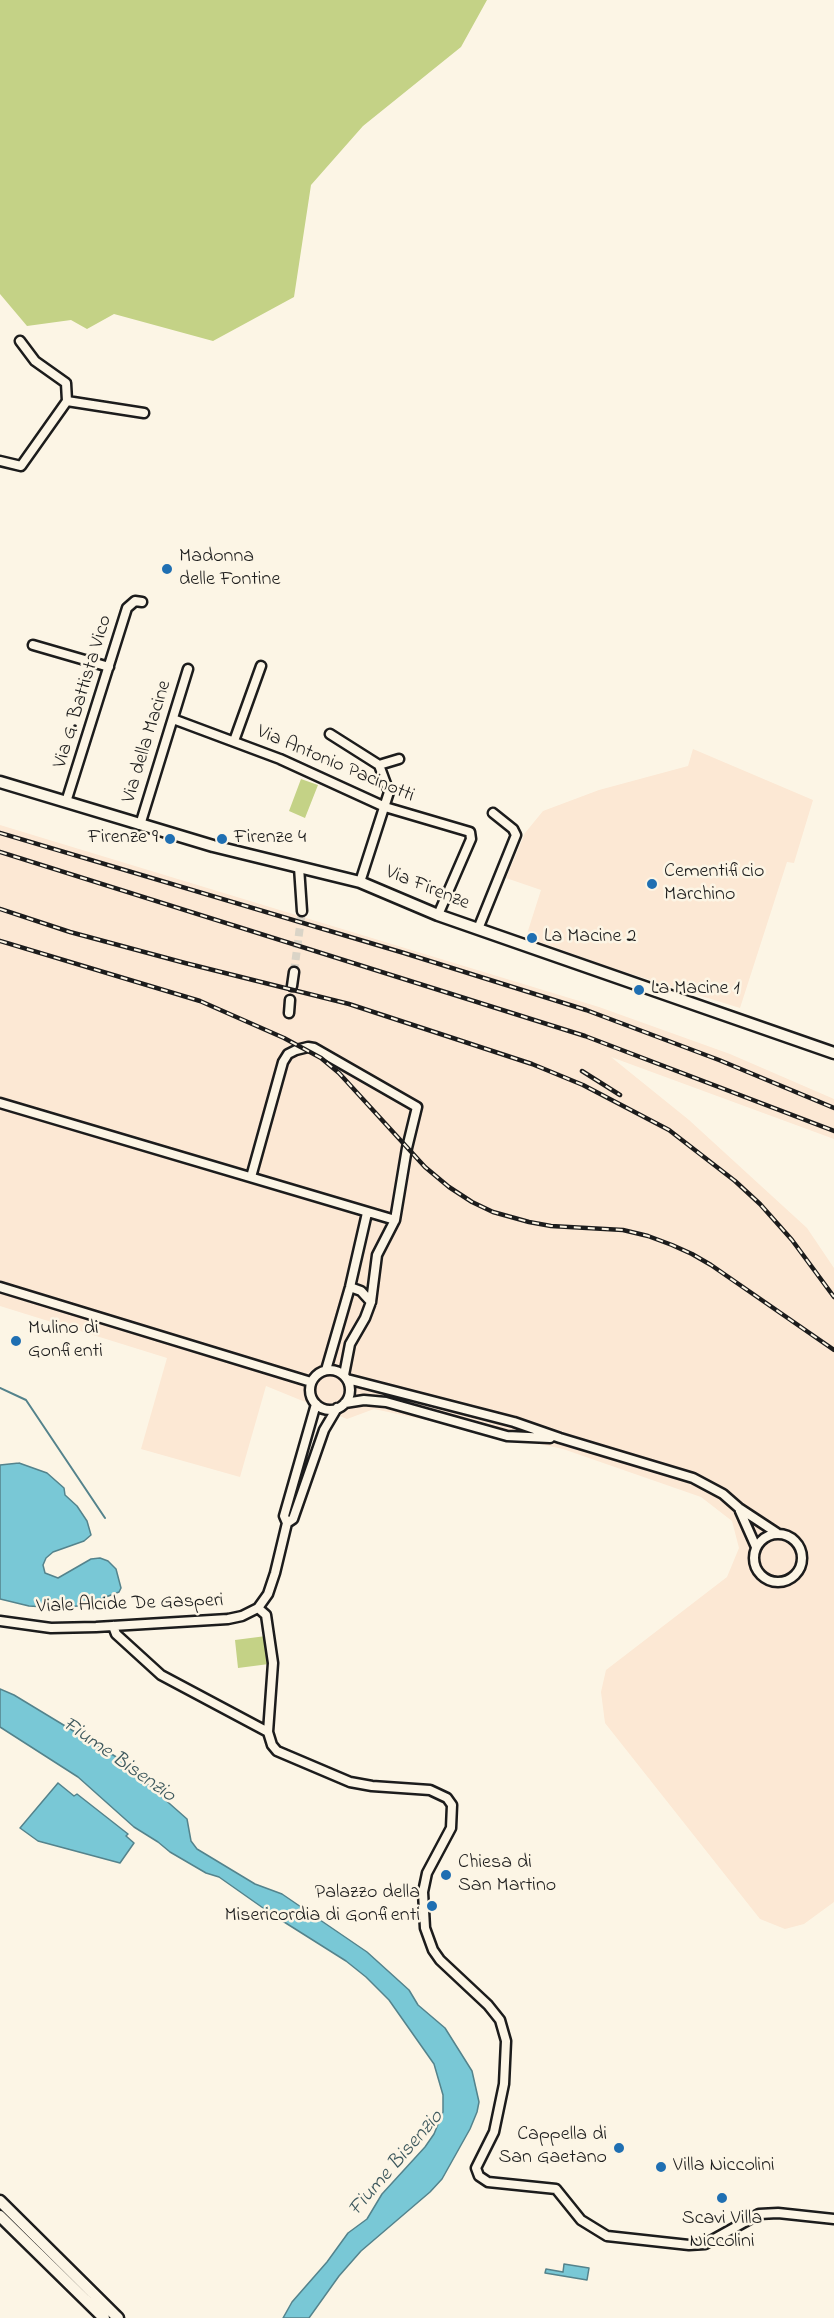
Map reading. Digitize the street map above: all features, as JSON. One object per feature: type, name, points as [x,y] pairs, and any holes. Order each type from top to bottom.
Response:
[{"type":"main road","name":"Via Firenze","points":[[0,782],[213,846],[360,882],[438,915],[834,1053]]},
{"type":"main road","points":[[0,2201],[118,2318]]},
{"type":"main road","points":[[0,2216],[104,2318]]},
{"type":"street","points":[[0,460],[21,466],[67,401],[66,383],[35,361],[20,341]]},
{"type":"street","points":[[67,401],[144,413]]},
{"type":"street","name":"Via G. Battista Vico","points":[[66,802],[127,608],[135,601],[142,602]]},
{"type":"street","points":[[33,645],[109,667]]},
{"type":"street","points":[[234,741],[261,666]]},
{"type":"street","name":"Via della Macine","points":[[140,825],[188,669]]},
{"type":"street","name":"Via Antonio Pacinotti","points":[[173,718],[280,759],[385,807],[470,832],[471,839],[438,915]]},
{"type":"street","points":[[330,734],[379,765],[389,792],[360,882]]},
{"type":"street","points":[[379,765],[399,759]]},
{"type":"street","points":[[478,929],[516,835],[513,829],[493,813]]},
{"type":"street","points":[[300,867],[302,911]]},
{"type":"street","points":[[292,986],[294,972]]},
{"type":"street","points":[[289,1012],[290,1000]]},
{"type":"street","points":[[251,1177],[262,1146],[283,1062],[288,1054],[302,1047],[320,1051],[417,1107],[394,1220],[377,1255],[371,1302],[350,1344],[346,1377],[350,1391],[345,1403]]},
{"type":"street","points":[[0,1103],[394,1220]]},
{"type":"street","points":[[326,1370],[350,1287],[367,1213]]},
{"type":"street","points":[[0,1287],[311,1382]]},
{"type":"street","points":[[350,1287],[361,1291],[371,1302]]},
{"type":"street","points":[[560,1438],[507,1436],[386,1402],[364,1400],[326,1409],[316,1404],[310,1394],[311,1382],[315,1376],[326,1370],[339,1371],[346,1377],[514,1422],[693,1478],[723,1494],[739,1508],[777,1533],[795,1540],[802,1551],[800,1568],[790,1579],[777,1582],[764,1578],[756,1568],[754,1561],[756,1547],[739,1508]]},
{"type":"street","points":[[316,1404],[284,1516],[287,1523],[268,1594],[258,1608],[266,1616],[273,1663],[268,1732],[272,1745],[282,1755],[350,1782],[430,1790],[447,1797],[452,1805],[451,1828],[427,1873],[423,1892],[425,1928],[433,1950],[440,1960],[488,2005],[500,2020],[506,2042],[504,2084],[494,2132],[476,2168],[479,2176],[488,2182],[556,2189],[581,2220],[607,2236],[689,2245],[705,2244],[759,2214],[778,2213],[834,2219]]},
{"type":"street","points":[[287,1523],[293,1519],[324,1430],[336,1408]]},
{"type":"street","points":[[756,1547],[764,1538],[777,1533]]},
{"type":"street","name":"Viale Alcide De Gasperi","points":[[0,1621],[51,1628],[113,1626],[228,1619],[243,1616],[258,1608]]},
{"type":"street","points":[[113,1626],[116,1634],[161,1675],[268,1732]]},
{"type":"shaded area","name":"Cementificio Marchino","points":[[693,749],[813,800],[794,863],[787,862],[740,1008],[612,968],[526,937],[541,890],[506,878],[525,833],[543,811],[599,790],[688,766]]},
{"type":"shaded area","points":[[0,825],[599,1007],[730,1054],[834,1099],[834,1139],[611,1057],[689,1120],[807,1228],[834,1268],[834,1902],[804,1924],[785,1929],[760,1919],[605,1723],[601,1692],[606,1670],[727,1577],[739,1548],[732,1521],[701,1497],[563,1449],[374,1409],[347,1419],[266,1386],[240,1477],[141,1449],[167,1358],[0,1306]]},
{"type":"green space","points":[[0,0],[487,0],[461,47],[363,126],[311,185],[294,297],[213,341],[114,314],[87,329],[71,320],[27,326],[0,294]]},
{"type":"green space","points":[[301,779],[318,785],[305,818],[289,811]]},
{"type":"green space","points":[[266,1636],[269,1664],[238,1668],[235,1640]]},
{"type":"water","points":[[19,1463],[47,1473],[64,1488],[65,1495],[77,1506],[87,1521],[91,1535],[84,1541],[53,1552],[46,1558],[43,1565],[45,1573],[58,1578],[91,1559],[100,1558],[108,1561],[116,1569],[121,1588],[119,1592],[85,1605],[62,1608],[29,1606],[0,1599],[0,1465]]},
{"type":"water","name":"Fiume Bisenzio","points":[[0,1689],[14,1695],[118,1758],[187,1819],[191,1841],[197,1849],[255,1884],[282,1894],[367,1952],[409,1990],[418,2005],[445,2028],[472,2071],[479,2102],[477,2112],[442,2179],[361,2251],[339,2276],[309,2318],[283,2318],[292,2302],[327,2262],[348,2233],[367,2219],[382,2194],[434,2134],[443,2112],[443,2095],[434,2064],[389,2000],[346,1961],[273,1915],[219,1877],[206,1873],[170,1852],[134,1827],[78,1777],[0,1727]]},
{"type":"water","points":[[58,1783],[74,1796],[77,1794],[128,1834],[126,1836],[134,1843],[120,1863],[38,1841],[20,1828]]},
{"type":"water","points":[[564,2264],[589,2268],[587,2280],[545,2273],[546,2269],[563,2272]]},
{"type":"waterway","points":[[0,1388],[26,1400],[105,1518]]},
{"type":"tunnel","points":[[294,972],[302,911]]},
{"type":"railway","points":[[0,833],[404,953],[586,1010],[719,1060],[834,1108]]},
{"type":"railway","points":[[0,852],[585,1036],[834,1131]]},
{"type":"railway","points":[[0,909],[70,932],[349,1004],[532,1064],[583,1085],[669,1130],[735,1181],[760,1204],[792,1240],[834,1297]]},
{"type":"railway","points":[[0,941],[200,1001],[284,1038],[321,1058],[339,1073],[425,1167],[472,1202],[493,1212],[529,1222],[551,1226],[623,1230],[672,1245],[711,1265],[834,1350]]},
{"type":"railway","points":[[582,1071],[620,1095]]},
{"type":"place","name":"Madonna delle Fontine","points":[[167,569]]},
{"type":"place","name":"Firenze 9","points":[[170,839]]},
{"type":"place","name":"Firenze 4","points":[[222,839]]},
{"type":"place","name":"Cementificio Marchino","points":[[652,884]]},
{"type":"place","name":"La Macine 2","points":[[532,938]]},
{"type":"place","name":"La Macine 1","points":[[639,990]]},
{"type":"place","name":"Mulino di Gonfienti","points":[[16,1341]]},
{"type":"place","name":"Chiesa di San Martino","points":[[446,1875]]},
{"type":"place","name":"Palazzo della Misericordia di Gonfienti","points":[[432,1906]]},
{"type":"place","name":"Cappella di San Gaetano","points":[[619,2148]]},
{"type":"place","name":"Villa Niccolini","points":[[661,2167]]},
{"type":"place","name":"Scavi Villa Niccolini","points":[[722,2198]]}]
